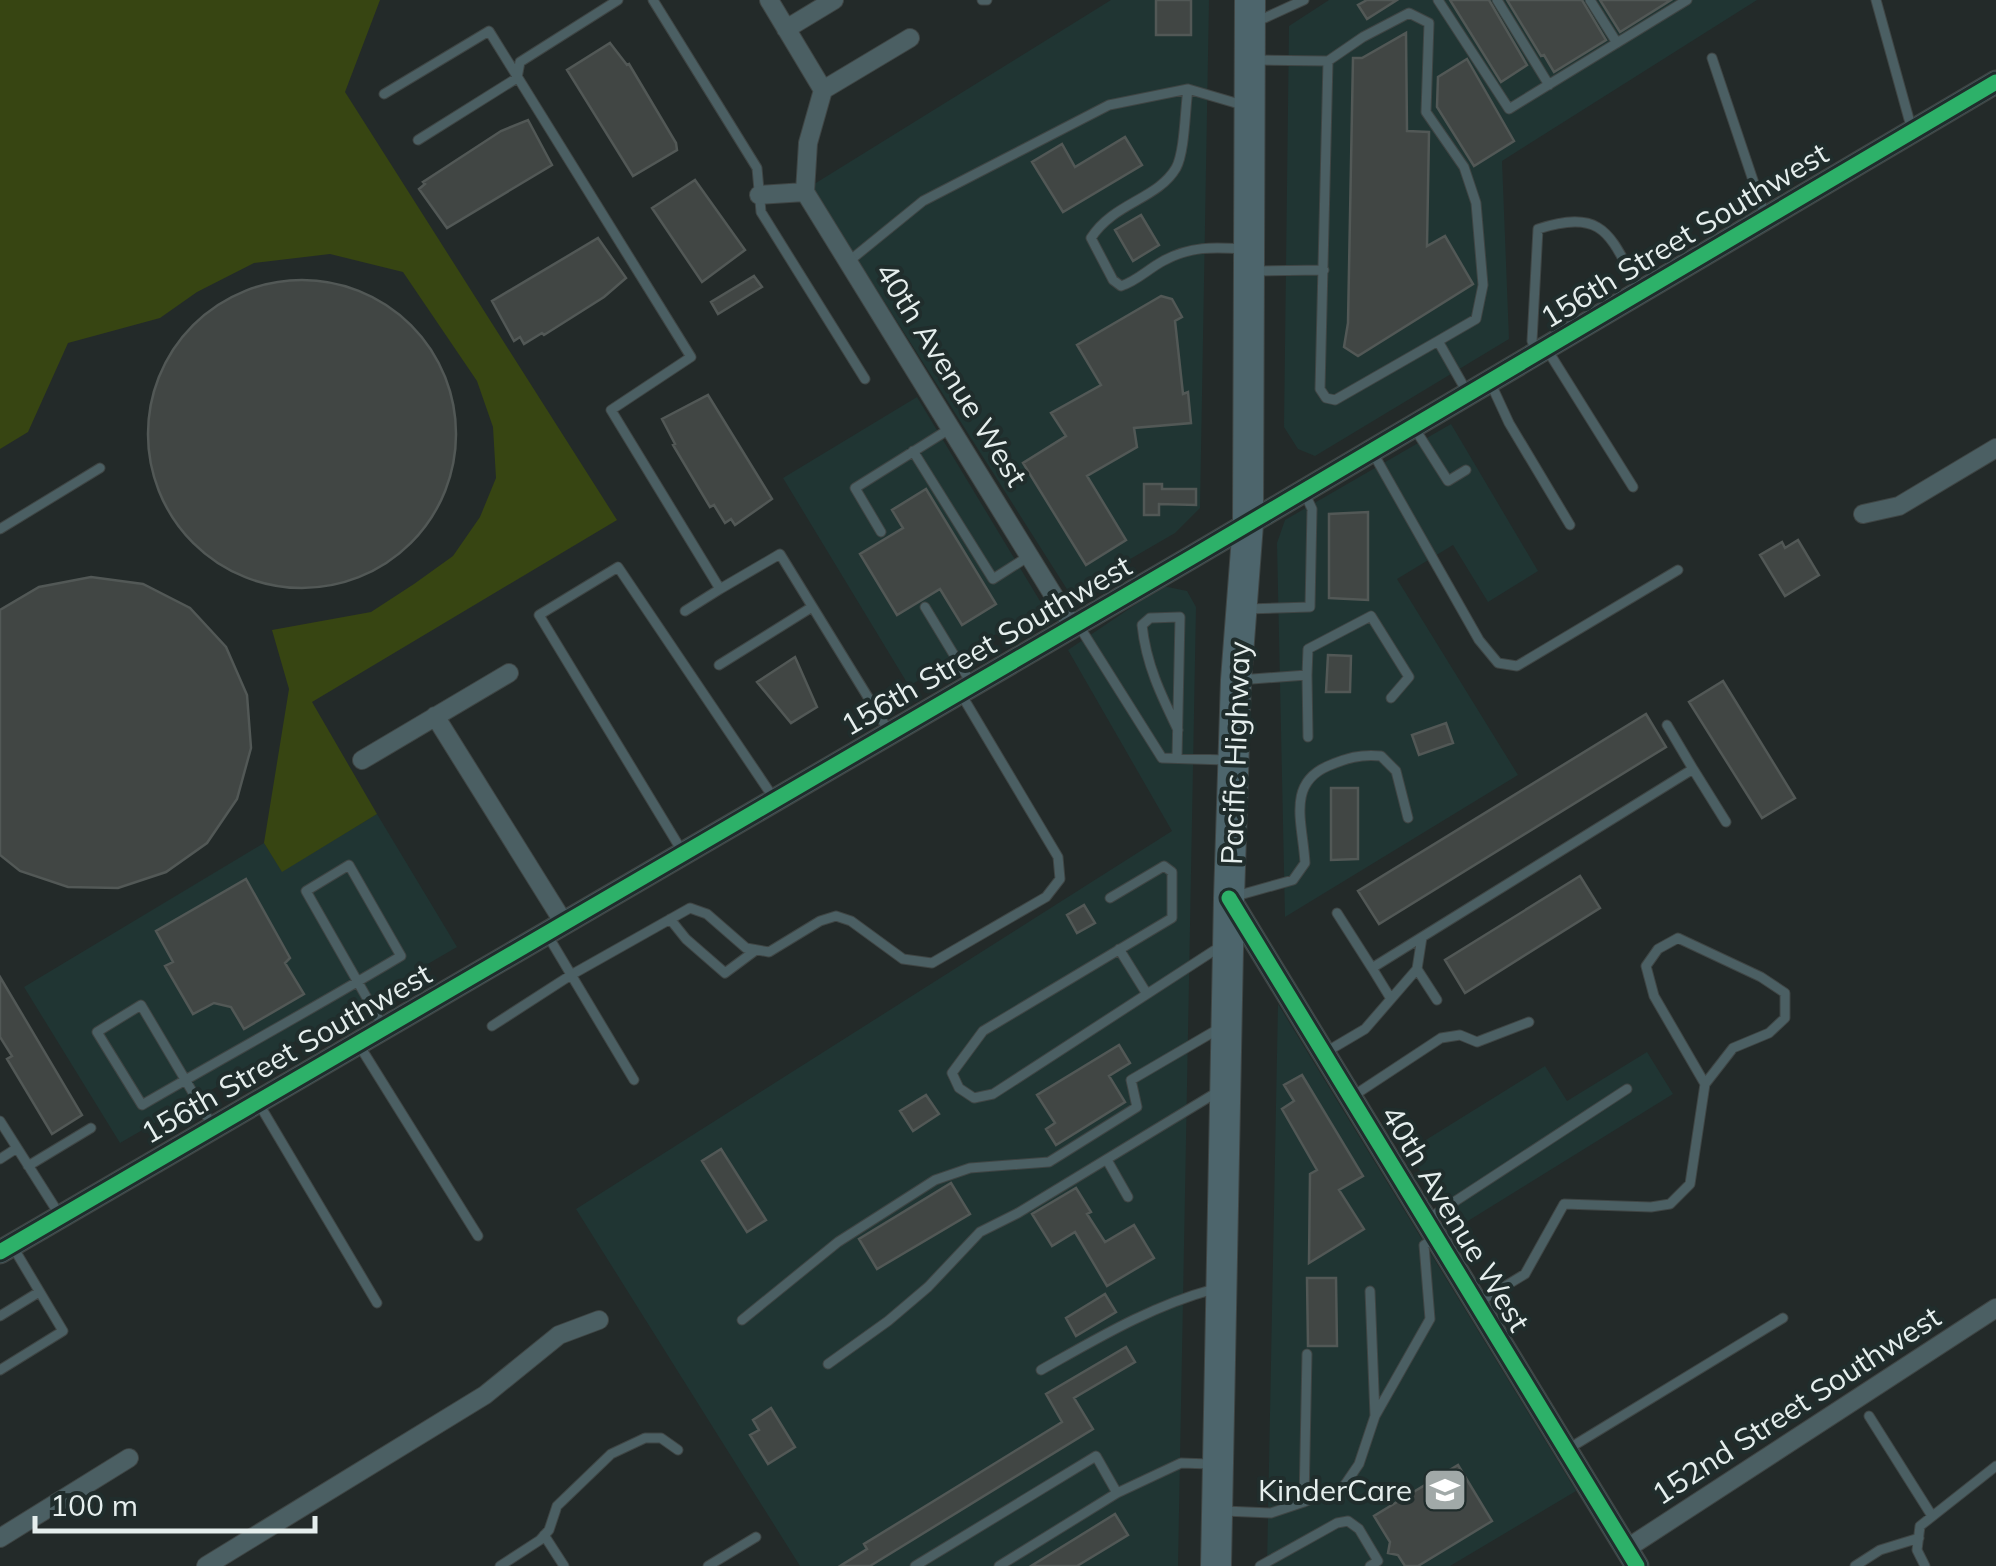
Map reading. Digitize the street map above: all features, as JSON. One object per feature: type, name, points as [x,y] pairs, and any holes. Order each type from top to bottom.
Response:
[{"type":"highway","name":"Pacific Highway","points":[[1216,1566],[1229,898],[1236,680],[1248,524],[1250,11]]},
{"type":"street","points":[[769,0],[823,90]]},
{"type":"street","points":[[786,29],[834,0]]},
{"type":"street","points":[[759,194],[805,192],[808,143],[823,90],[910,38]]},
{"type":"street","name":"156th Street Southwest","points":[[6,1248],[1304,492],[1996,82]]},
{"type":"street","name":"40th Avenue West","points":[[805,192],[1075,625]]},
{"type":"street","points":[[1862,514],[1898,506],[1996,448]]},
{"type":"street","points":[[362,760],[509,673]]},
{"type":"street","points":[[435,716],[555,928]]},
{"type":"street","name":"40th Avenue West","points":[[1229,898],[1632,1557]]},
{"type":"street","name":"152nd Street Southwest","points":[[1632,1557],[1996,1308]]},
{"type":"street","points":[[206,1566],[486,1394],[559,1335],[598,1320]]},
{"type":"street","points":[[0,1538],[129,1458]]},
{"type":"lane","points":[[418,140],[517,78],[520,62],[618,0]]},
{"type":"lane","points":[[653,0],[757,168],[760,212],[865,379]]},
{"type":"lane","points":[[1250,11],[1268,20],[1304,0]]},
{"type":"lane","points":[[1497,0],[1549,85]]},
{"type":"lane","points":[[1590,0],[1617,43]]},
{"type":"lane","points":[[1876,0],[1913,132]]},
{"type":"lane","points":[[1419,18],[1439,3],[1509,110],[1685,1]]},
{"type":"lane","points":[[1250,60],[1328,61],[1409,12],[1429,24],[1426,112],[1464,167],[1476,203],[1484,285],[1476,320],[1335,400],[1326,398],[1320,389],[1328,61]]},
{"type":"lane","points":[[384,94],[489,31],[691,357],[611,410],[720,590]]},
{"type":"lane","points":[[1712,58],[1767,218]]},
{"type":"lane","points":[[1188,88],[1178,166],[1162,184],[1102,220],[1091,238],[1113,280],[1121,286],[1133,282],[1185,250],[1203,247],[1249,260],[1324,270]]},
{"type":"lane","points":[[848,262],[923,201],[1109,105],[1188,88],[1248,107]]},
{"type":"lane","points":[[1633,487],[1532,341],[1538,230],[1560,222],[1591,222],[1613,240],[1642,292]]},
{"type":"lane","points":[[1438,341],[1468,394]]},
{"type":"lane","points":[[1490,382],[1509,423],[1570,524]]},
{"type":"lane","points":[[1414,427],[1448,481],[1466,470]]},
{"type":"lane","points":[[881,532],[855,488],[950,428]]},
{"type":"lane","points":[[913,451],[994,578],[1030,556]]},
{"type":"lane","points":[[1372,451],[1479,640],[1498,663],[1517,666],[1678,570]]},
{"type":"lane","points":[[0,529],[100,468]]},
{"type":"lane","points":[[1242,609],[1310,606],[1312,510],[1304,492]]},
{"type":"lane","points":[[686,610],[780,554],[890,733]]},
{"type":"lane","points":[[684,853],[539,615],[618,566],[775,800]]},
{"type":"lane","points":[[719,664],[812,607]]},
{"type":"lane","points":[[492,1026],[690,908],[706,914],[746,948],[769,952],[820,920],[836,916],[852,921],[903,960],[932,963],[1046,897],[1060,879],[1058,857],[925,607]]},
{"type":"lane","points":[[1308,737],[1308,648],[1371,616],[1409,677],[1390,698]]},
{"type":"lane","points":[[1177,758],[1178,730],[1180,617],[1150,618],[1142,625],[1144,650],[1153,679],[1178,730]]},
{"type":"lane","points":[[1075,625],[1162,758],[1234,760]]},
{"type":"lane","points":[[1236,680],[1307,675]]},
{"type":"lane","points":[[1667,724],[1726,822]]},
{"type":"lane","points":[[1229,898],[1293,880],[1306,863],[1300,789],[1310,774],[1356,754],[1381,756],[1396,772],[1408,818]]},
{"type":"lane","points":[[1372,968],[1693,769]]},
{"type":"lane","points":[[214,1127],[186,1080],[141,1006],[97,1032],[142,1106],[186,1080],[358,982],[401,956],[349,864],[306,891],[358,982],[384,1028]]},
{"type":"lane","points":[[1110,898],[1164,866],[1172,872],[1172,918],[983,1032],[952,1073],[958,1088],[974,1098],[994,1094],[1228,941]]},
{"type":"lane","points":[[1337,913],[1391,999]]},
{"type":"lane","points":[[670,919],[686,939],[725,973],[756,950]]},
{"type":"lane","points":[[555,928],[572,976],[634,1080]]},
{"type":"lane","points":[[1326,1052],[1365,1029],[1417,969],[1422,937]]},
{"type":"lane","points":[[1476,1304],[1526,1274],[1564,1204],[1670,1204],[1690,1184],[1704,1084],[1734,1048],[1769,1033],[1784,1018],[1785,993],[1761,977],[1678,938],[1658,949],[1646,966],[1654,996],[1704,1084]]},
{"type":"lane","points":[[1120,949],[1147,994]]},
{"type":"lane","points":[[1417,969],[1437,1000]]},
{"type":"lane","points":[[1351,1098],[1441,1038],[1460,1035],[1477,1042],[1530,1022]]},
{"type":"lane","points":[[742,1320],[838,1242],[935,1180],[970,1168],[1048,1162],[1063,1153],[1137,1107],[1132,1080],[1226,1024]]},
{"type":"lane","points":[[358,1043],[478,1236]]},
{"type":"lane","points":[[828,1364],[902,1310],[980,1232],[1225,1087]]},
{"type":"lane","points":[[1217,1510],[1271,1513],[1344,1486],[1359,1464],[1376,1416],[1430,1319],[1424,1246],[1431,1229],[1627,1089]]},
{"type":"lane","points":[[258,1102],[376,1303]]},
{"type":"lane","points":[[0,1122],[60,1217]]},
{"type":"lane","points":[[28,1166],[91,1128]]},
{"type":"lane","points":[[0,1159],[17,1148]]},
{"type":"lane","points":[[1106,1160],[1128,1197]]},
{"type":"lane","points":[[0,1370],[62,1331],[40,1292],[6,1248]]},
{"type":"lane","points":[[1041,1370],[1139,1314],[1222,1286]]},
{"type":"lane","points":[[1370,1291],[1376,1416]]},
{"type":"lane","points":[[0,1316],[40,1292]]},
{"type":"lane","points":[[1566,1450],[1783,1318]]},
{"type":"lane","points":[[1304,1502],[1307,1354]]},
{"type":"lane","points":[[1870,1416],[1932,1516]]},
{"type":"lane","points":[[500,1566],[544,1535],[557,1506],[611,1454],[645,1438],[661,1438],[678,1450]]},
{"type":"lane","points":[[915,1566],[1096,1456],[1117,1493]]},
{"type":"lane","points":[[999,1566],[1117,1493],[1180,1464],[1218,1464]]},
{"type":"lane","points":[[1925,1566],[1918,1550],[1920,1526],[1996,1466]]},
{"type":"lane","points":[[1260,1566],[1338,1522],[1348,1521],[1359,1528],[1378,1560],[1370,1566]]},
{"type":"lane","points":[[544,1535],[564,1566]]},
{"type":"lane","points":[[708,1566],[756,1536]]},
{"type":"lane","points":[[1855,1566],[1880,1550],[1919,1538]]},
{"type":"shaded area","points":[[1111,0],[1209,0],[1200,508],[1175,533],[1070,594],[811,186]]},
{"type":"shaded area","points":[[1329,0],[1757,0],[1502,161],[1509,339],[1315,456],[1298,449],[1284,427],[1289,26]]},
{"type":"shaded area","points":[[917,397],[1043,606],[909,686],[783,478]]},
{"type":"shaded area","points":[[1451,424],[1538,571],[1488,602],[1453,545],[1397,579],[1518,775],[1285,917],[1277,543],[1285,520]]},
{"type":"shaded area","points":[[1163,586],[1187,591],[1196,607],[1178,1566],[800,1566],[576,1209],[1172,831],[1068,650]]},
{"type":"shaded area","points":[[377,814],[457,947],[120,1143],[24,987],[264,843],[282,871]]},
{"type":"shaded area","points":[[1278,1004],[1576,1491],[1450,1566],[1267,1566]]},
{"type":"shaded area","points":[[1647,1052],[1673,1094],[1455,1229],[1408,1151],[1545,1066],[1567,1101]]},
{"type":"green space","points":[[0,0],[380,0],[345,92],[617,520],[312,702],[377,814],[282,872],[264,843],[289,689],[272,630],[371,612],[453,556],[480,517],[496,478],[493,427],[477,381],[403,272],[330,254],[254,263],[197,292],[160,318],[68,343],[28,432],[0,449]]},
{"type":"building","points":[[1156,0],[1191,0],[1191,35],[1156,35]]},
{"type":"building","points":[[1367,0],[1397,0],[1367,19],[1358,5]]},
{"type":"building","points":[[1450,0],[1489,0],[1527,65],[1501,82]]},
{"type":"building","points":[[1507,0],[1582,0],[1606,40],[1554,72]]},
{"type":"building","points":[[1600,0],[1671,0],[1620,32]]},
{"type":"building","points":[[1406,33],[1407,131],[1429,132],[1427,246],[1445,236],[1473,284],[1358,356],[1344,347],[1348,323],[1353,58],[1362,58]]},
{"type":"building","points":[[610,43],[629,64],[676,143],[677,150],[633,176],[567,70]]},
{"type":"building","points":[[1467,59],[1514,141],[1474,166],[1437,107],[1438,77]]},
{"type":"building","points":[[528,120],[552,165],[447,228],[419,189],[423,182],[501,131]]},
{"type":"building","points":[[1125,137],[1142,165],[1063,212],[1032,162],[1062,144],[1075,167]]},
{"type":"building","points":[[695,180],[745,250],[702,282],[652,208]]},
{"type":"building","points":[[1141,215],[1159,245],[1133,261],[1115,230]]},
{"type":"building","points":[[598,238],[626,278],[604,297],[544,335],[524,344],[520,337],[514,341],[492,301]]},
{"type":"building","points":[[754,276],[762,287],[718,314],[711,302]]},
{"type":"building","points":[[302,280],[361,291],[411,325],[445,375],[456,434],[445,493],[411,543],[361,577],[302,588],[243,577],[193,543],[159,493],[148,434],[159,375],[193,325],[243,291]]},
{"type":"building","points":[[1161,296],[1172,299],[1182,317],[1175,321],[1183,394],[1188,392],[1191,423],[1134,428],[1137,447],[1087,476],[1126,540],[1086,565],[1023,463],[1066,436],[1051,413],[1101,385],[1077,345]]},
{"type":"building","points":[[708,395],[772,499],[735,525],[731,519],[725,523],[714,505],[710,507],[662,419]]},
{"type":"building","points":[[1144,484],[1162,484],[1162,489],[1196,489],[1196,505],[1159,504],[1159,515],[1144,515]]},
{"type":"building","points":[[926,489],[996,604],[962,625],[940,589],[897,615],[860,554],[903,528],[892,510]]},
{"type":"building","points":[[1368,512],[1368,600],[1329,598],[1329,514]]},
{"type":"building","points":[[1798,540],[1819,575],[1785,596],[1760,555],[1782,542],[1785,548]]},
{"type":"building","points":[[91,577],[143,584],[190,608],[226,647],[247,695],[251,748],[237,799],[207,843],[166,872],[118,888],[68,887],[20,871],[0,855],[0,610],[39,587]]},
{"type":"building","points":[[1328,655],[1351,656],[1350,692],[1326,692]]},
{"type":"building","points":[[795,657],[817,707],[791,723],[757,682]]},
{"type":"building","points":[[1723,681],[1795,798],[1762,818],[1689,702]]},
{"type":"building","points":[[1646,714],[1666,747],[1379,924],[1358,891]]},
{"type":"building","points":[[1446,723],[1453,743],[1419,755],[1412,735]]},
{"type":"building","points":[[1331,788],[1358,788],[1358,859],[1331,860]]},
{"type":"building","points":[[1580,876],[1600,908],[1465,993],[1445,960]]},
{"type":"building","points":[[246,879],[290,958],[285,963],[304,994],[244,1029],[231,1007],[214,1003],[193,1014],[165,966],[173,962],[156,931]]},
{"type":"building","points":[[1084,905],[1095,923],[1077,933],[1067,915]]},
{"type":"building","points":[[0,977],[82,1115],[52,1134],[7,1059],[12,1056],[0,1037]]},
{"type":"building","points":[[1119,1045],[1130,1063],[1109,1076],[1125,1102],[1056,1145],[1046,1129],[1055,1123],[1037,1095]]},
{"type":"building","points":[[1302,1075],[1363,1176],[1339,1190],[1364,1229],[1309,1263],[1310,1174],[1317,1170],[1282,1109],[1294,1101],[1284,1085]]},
{"type":"building","points":[[926,1095],[939,1114],[913,1131],[900,1111]]},
{"type":"building","points":[[721,1149],[766,1220],[747,1232],[702,1161]]},
{"type":"building","points":[[951,1183],[970,1214],[877,1269],[859,1239]]},
{"type":"building","points":[[1076,1188],[1105,1242],[1134,1225],[1154,1258],[1107,1286],[1075,1232],[1052,1246],[1032,1214]]},
{"type":"building","points":[[1307,1278],[1336,1278],[1337,1346],[1308,1346]]},
{"type":"building","points":[[1105,1294],[1116,1312],[1076,1336],[1066,1318]]},
{"type":"building","points":[[1126,1347],[1135,1362],[1074,1398],[1093,1429],[870,1566],[840,1566],[867,1549],[864,1544],[1062,1422],[1046,1394]]},
{"type":"building","points":[[771,1408],[795,1447],[768,1464],[750,1435],[759,1430],[753,1420]]},
{"type":"building","name":"KinderCare","points":[[1458,1465],[1492,1521],[1418,1566],[1405,1566],[1398,1555],[1388,1553],[1390,1542],[1374,1516]]},
{"type":"building","points":[[1115,1514],[1128,1535],[1077,1566],[1031,1566]]},
{"type":"cycle path","points":[[0,1252],[1192,557],[1996,82]]},
{"type":"cycle path","points":[[1229,898],[1637,1566]]},
{"type":"place","name":"KinderCare","points":[[1445,1490]]}]
